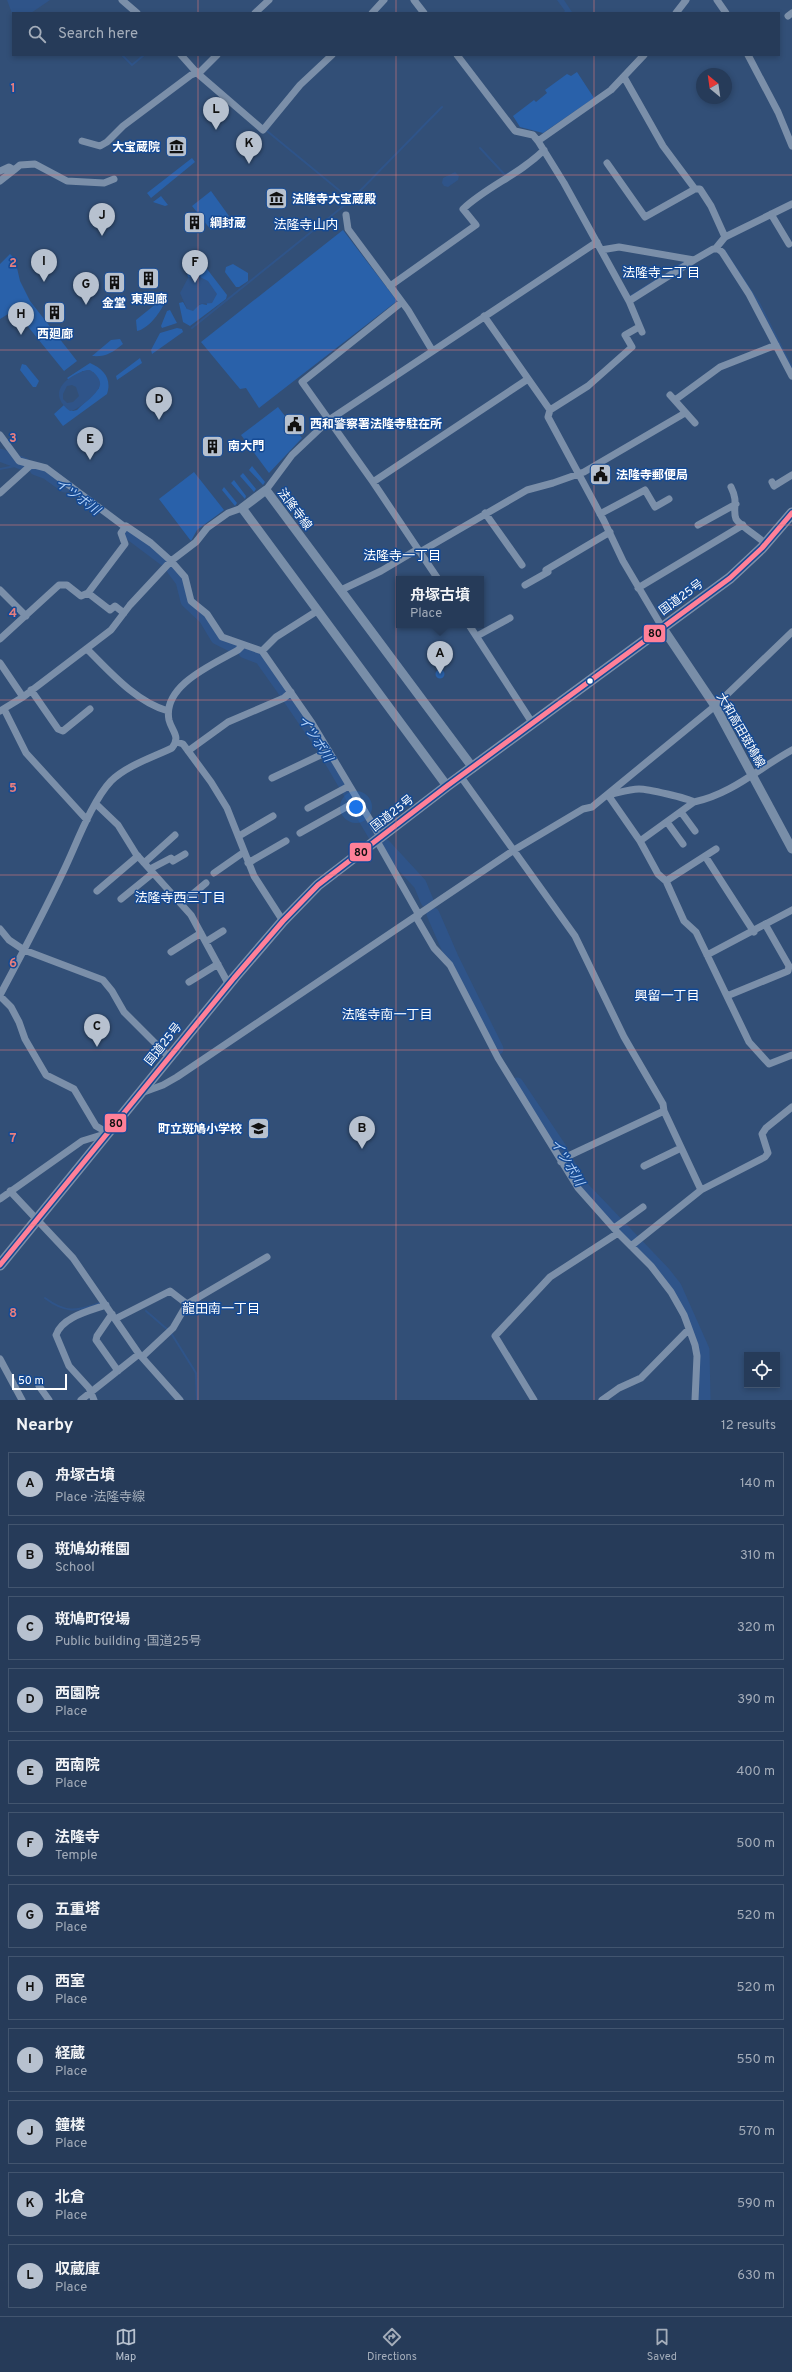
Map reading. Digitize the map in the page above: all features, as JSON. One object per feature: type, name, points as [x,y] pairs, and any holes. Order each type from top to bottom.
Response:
[{"type":"highway","name":"国道25号","points":[[0,1264],[229,985],[283,921],[318,885],[447,786],[730,578],[766,544],[792,513]]},
{"type":"main road","name":"法隆寺線","points":[[242,508],[266,490],[473,768]]},
{"type":"main road","points":[[242,508],[447,786]]},
{"type":"main road","name":"大和高田斑鳩線","points":[[662,627],[715,706],[753,774],[792,849]]},
{"type":"street","points":[[122,0],[136,12]]},
{"type":"street","points":[[256,12],[269,0]]},
{"type":"street","points":[[373,12],[384,0]]},
{"type":"street","points":[[414,0],[423,12]]},
{"type":"street","points":[[677,12],[686,0]]},
{"type":"street","points":[[717,0],[725,12]]},
{"type":"street","points":[[182,56],[197,73],[263,130],[300,85],[331,56]]},
{"type":"street","points":[[82,141],[100,146],[107,142],[123,126],[191,74],[197,73],[216,56]]},
{"type":"street","points":[[458,56],[515,130],[533,135],[538,141],[629,301],[641,329],[625,335],[632,347],[588,386],[550,410],[548,418],[579,473],[638,588],[662,627]]},
{"type":"street","points":[[538,141],[602,97],[624,77],[643,56]]},
{"type":"street","points":[[749,56],[778,112],[792,146]]},
{"type":"street","points":[[624,77],[663,146],[695,189]]},
{"type":"street","points":[[390,286],[476,225],[463,209],[487,189],[516,173],[543,152]]},
{"type":"street","points":[[607,163],[645,218],[695,189],[700,189],[704,194],[725,237]]},
{"type":"street","points":[[0,181],[20,166],[35,164],[67,181],[104,183],[114,179]]},
{"type":"street","points":[[0,171],[9,167],[14,170]]},
{"type":"street","points":[[629,301],[716,248],[725,237],[792,204]]},
{"type":"street","points":[[771,214],[789,244]]},
{"type":"street","points":[[346,215],[348,229],[402,302],[432,350]]},
{"type":"street","points":[[266,490],[292,455],[329,420],[595,242]]},
{"type":"street","points":[[601,250],[619,247],[694,260]]},
{"type":"street","points":[[716,248],[722,252],[735,270],[792,376]]},
{"type":"street","points":[[402,302],[302,382],[373,482],[436,576]]},
{"type":"street","points":[[484,316],[550,410]]},
{"type":"street","points":[[695,423],[685,414],[672,397],[720,368],[776,345]]},
{"type":"street","points":[[373,482],[528,379]]},
{"type":"street","points":[[341,590],[465,528],[485,513],[527,490],[553,483],[605,461],[685,414]]},
{"type":"street","points":[[0,435],[19,461],[46,468],[125,528],[126,526],[151,543],[171,561],[185,577],[191,601],[207,614],[222,637],[242,646],[262,651],[327,753],[355,802],[378,838],[434,948],[450,965],[498,1058],[564,1159],[578,1188],[633,1244],[666,1283],[689,1329],[697,1356],[694,1400]]},
{"type":"street","points":[[0,494],[31,465]]},
{"type":"street","points":[[772,482],[774,486],[792,475]]},
{"type":"street","points":[[731,487],[736,504],[736,519],[766,544]]},
{"type":"street","points":[[600,514],[645,490],[655,507],[669,499]]},
{"type":"street","points":[[698,525],[736,504]]},
{"type":"street","points":[[87,820],[26,753],[2,710],[23,697],[111,630],[124,613],[171,561],[196,542],[207,528],[228,513],[242,508]]},
{"type":"street","points":[[485,513],[518,553],[522,565]]},
{"type":"street","points":[[638,588],[743,525]]},
{"type":"street","points":[[0,639],[59,586],[67,585],[81,596],[88,593],[125,544],[121,533],[125,528]]},
{"type":"street","points":[[525,586],[548,572],[546,570],[610,532]]},
{"type":"street","points":[[0,590],[26,616]]},
{"type":"street","points":[[88,593],[110,610],[115,606],[124,613]]},
{"type":"street","points":[[262,651],[276,637],[317,611]]},
{"type":"street","points":[[477,636],[510,618]]},
{"type":"street","points":[[471,628],[533,724]]},
{"type":"street","points":[[140,1093],[163,1085],[177,1077],[514,850],[584,809],[592,806],[608,795],[614,787],[715,706],[792,632]]},
{"type":"street","points":[[177,742],[168,711],[182,684],[196,674],[238,650],[242,646]]},
{"type":"street","points":[[87,649],[119,682],[160,709],[168,711]]},
{"type":"street","points":[[0,663],[23,697]]},
{"type":"street","points":[[31,690],[58,729],[62,731],[90,709]]},
{"type":"street","points":[[188,750],[228,722],[289,694]]},
{"type":"street","points":[[177,742],[183,744],[188,750],[211,782],[227,808],[233,826],[239,836],[248,863],[283,921]]},
{"type":"street","points":[[108,1133],[96,1126],[74,1089],[46,1075],[24,1039],[19,1022],[11,1007],[0,996],[87,820],[104,789],[119,774],[172,748],[177,742]]},
{"type":"street","points":[[640,841],[694,802],[710,799],[730,789],[792,750]]},
{"type":"street","points":[[272,778],[327,753]]},
{"type":"street","points":[[461,777],[575,936],[624,1036],[663,1104],[664,1110],[701,1190]]},
{"type":"street","points":[[308,808],[347,787]]},
{"type":"street","points":[[608,795],[640,789],[664,795],[684,796],[694,802]]},
{"type":"street","points":[[608,795],[640,841],[658,874],[666,881],[684,921],[696,932],[749,1042],[769,1064],[792,1055]]},
{"type":"street","points":[[300,833],[355,802]]},
{"type":"street","points":[[96,804],[118,825],[138,856],[182,903],[207,942],[229,985]]},
{"type":"street","points":[[681,812],[695,831]]},
{"type":"street","points":[[239,836],[273,816]]},
{"type":"street","points":[[667,822],[683,844]]},
{"type":"street","points":[[144,863],[175,835]]},
{"type":"street","points":[[248,863],[286,841]]},
{"type":"street","points":[[666,881],[716,849]]},
{"type":"street","points":[[214,873],[244,852]]},
{"type":"street","points":[[121,899],[152,871],[171,858],[173,861],[185,854]]},
{"type":"street","points":[[97,891],[138,856]]},
{"type":"street","points":[[705,856],[754,932]]},
{"type":"street","points":[[182,903],[206,883]]},
{"type":"street","points":[[707,955],[754,932],[765,924],[792,910]]},
{"type":"street","points":[[727,996],[788,971],[789,966],[765,924]]},
{"type":"street","points":[[0,929],[9,940],[24,950],[92,974],[103,980],[112,991],[124,1012],[169,1057]]},
{"type":"street","points":[[207,942],[223,932]]},
{"type":"street","points":[[171,952],[201,933]]},
{"type":"street","points":[[189,982],[218,964]]},
{"type":"street","points":[[633,1244],[701,1190],[765,1156],[768,1153],[762,1134],[766,1128],[792,1107]]},
{"type":"street","points":[[564,1159],[664,1110]]},
{"type":"street","points":[[0,1199],[82,1141],[108,1133]]},
{"type":"street","points":[[644,1166],[681,1148]]},
{"type":"street","points":[[10,1191],[35,1220],[73,1258],[140,1356],[180,1400]]},
{"type":"street","points":[[534,1400],[495,1336],[550,1277],[643,1208]]},
{"type":"street","points":[[81,1400],[140,1356],[173,1328],[187,1304],[267,1257]]},
{"type":"street","points":[[118,1371],[96,1340],[97,1336],[113,1316],[170,1291],[187,1304]]},
{"type":"street","points":[[94,1400],[89,1388],[69,1366],[56,1335],[58,1328],[80,1314],[106,1305]]},
{"type":"street","points":[[602,1400],[619,1388],[641,1378],[689,1329]]},
{"type":"street","points":[[0,1359],[22,1400]]},
{"type":"street","points":[[39,1386],[49,1400]]},
{"type":"shaded area","points":[[7,0],[50,0],[32,12],[12,12],[12,13]]},
{"type":"shaded area","points":[[557,0],[564,0],[572,12],[564,12],[565,11]]},
{"type":"shaded area","points":[[577,72],[594,98],[543,133],[520,127],[513,116],[534,100],[536,102],[547,93],[545,90],[567,74],[571,76]]},
{"type":"shaded area","points":[[192,158],[195,162],[151,198],[147,193]]},
{"type":"shaded area","points":[[455,172],[459,176],[458,180],[448,187],[444,186],[442,183],[443,178]]},
{"type":"shaded area","points":[[211,191],[229,216],[211,230],[192,206]]},
{"type":"shaded area","points":[[161,196],[168,205],[165,206],[153,202]]},
{"type":"shaded area","points":[[343,230],[397,301],[259,408],[246,388],[240,389],[201,342]]},
{"type":"shaded area","points":[[10,254],[15,259],[20,281],[30,301],[77,361],[64,371],[16,312],[13,311],[0,319],[0,264]]},
{"type":"shaded area","points":[[233,264],[248,273],[248,281],[239,287],[236,287],[225,272],[226,267]]},
{"type":"shaded area","points":[[193,269],[207,269],[227,295],[226,299],[190,326],[183,322],[179,303],[183,302],[187,309],[202,304],[207,305],[200,276],[196,275],[189,278],[187,275]]},
{"type":"shaded area","points":[[196,275],[208,281],[217,294],[212,303],[200,304],[193,311],[187,309],[180,293],[188,278]]},
{"type":"shaded area","points":[[162,299],[164,304],[156,316],[149,324],[137,331],[136,320]]},
{"type":"shaded area","points":[[170,310],[177,323],[162,328],[161,326],[167,311]]},
{"type":"shaded area","points":[[177,328],[182,329],[183,332],[152,354],[151,350],[160,333]]},
{"type":"shaded area","points":[[120,339],[123,344],[112,352],[101,356],[92,356],[111,340]]},
{"type":"shaded area","points":[[140,358],[142,363],[117,380],[116,376]]},
{"type":"shaded area","points":[[90,363],[103,371],[106,375],[108,379],[107,394],[63,426],[54,414],[64,405],[73,411],[77,410],[99,388],[99,380],[93,372],[83,371],[69,380],[67,378]]},
{"type":"shaded area","points":[[22,364],[26,365],[39,381],[36,387],[33,387],[20,370]]},
{"type":"shaded area","points":[[90,370],[97,376],[100,381],[100,385],[96,392],[87,401],[78,408],[70,411],[63,404],[59,392],[66,381],[79,373]],"holes":[[[72,385],[76,387],[79,396],[73,402],[67,403],[63,399],[63,394],[67,386]]]},
{"type":"shaded area","points":[[278,407],[302,438],[269,473],[241,435]]},
{"type":"shaded area","points":[[252,466],[265,482],[263,485],[249,470]]},
{"type":"shaded area","points":[[194,472],[224,510],[197,530],[191,541],[159,499]]},
{"type":"shaded area","points":[[243,473],[256,489],[254,492],[240,476]]},
{"type":"shaded area","points":[[234,480],[246,496],[245,499],[231,483]]},
{"type":"shaded area","points":[[224,487],[237,503],[235,506],[222,490]]},
{"type":"shaded area","points":[[440,669],[445,674],[440,679],[435,674]]},
{"type":"waterway","points":[[123,56],[132,65],[143,56]]},
{"type":"waterway","points":[[267,131],[351,200],[442,107]]},
{"type":"waterway","points":[[480,148],[505,175],[512,171]]},
{"type":"waterway","points":[[192,328],[351,200]]},
{"type":"waterway","points":[[724,250],[759,303],[792,368]]},
{"type":"waterway","points":[[631,296],[685,261]]},
{"type":"waterway","name":"イツボ川","points":[[0,455],[24,464]]},
{"type":"waterway","points":[[0,469],[20,465]]},
{"type":"waterway","name":"イツボ川","points":[[36,469],[47,473],[65,486]]},
{"type":"waterway","name":"イツボ川","points":[[128,532],[164,559]]},
{"type":"waterway","name":"イツボ川","points":[[173,569],[182,581],[187,601],[205,618],[217,638],[233,646]]},
{"type":"waterway","name":"イツボ川","points":[[245,652],[261,658],[283,689],[324,749],[375,836]]},
{"type":"waterway","name":"イツボ川","points":[[384,845],[420,884],[427,901]]},
{"type":"waterway","name":"イツボ川","points":[[433,914],[453,960],[497,1049]]},
{"type":"waterway","name":"イツボ川","points":[[517,1084],[560,1148],[580,1185],[664,1273],[675,1287],[703,1350],[704,1400]]},
{"type":"waterway","points":[[45,1298],[52,1303],[71,1310],[100,1303]]},
{"type":"waterway","points":[[146,1311],[168,1330]]},
{"type":"waterway","points":[[171,1333],[196,1373],[197,1400]]},
{"type":"transit line","name":"80","points":[[0,1265],[234,978],[283,921],[318,885],[447,786],[730,578],[762,548],[792,513]]},
{"type":"place","name":"収蔵庫","points":[[216,130]]},
{"type":"place","name":"大宝蔵院","points":[[176,147]]},
{"type":"place","name":"北倉","points":[[249,164]]},
{"type":"place","name":"法隆寺大宝蔵殿","points":[[277,199]]},
{"type":"place","name":"綱封蔵","points":[[194,223]]},
{"type":"place","name":"鐘楼","points":[[102,236]]},
{"type":"place","name":"東廻廊","points":[[149,278]]},
{"type":"place","name":"経蔵","points":[[44,282]]},
{"type":"place","name":"金堂","points":[[114,282]]},
{"type":"place","name":"法隆寺","points":[[195,283]]},
{"type":"place","name":"五重塔","points":[[86,305]]},
{"type":"place","name":"西廻廊","points":[[55,313]]},
{"type":"place","name":"西室","points":[[21,335]]},
{"type":"place","name":"西園院","points":[[159,420]]},
{"type":"place","name":"西和警察署法隆寺駐在所","points":[[294,424]]},
{"type":"place","name":"南大門","points":[[213,446]]},
{"type":"place","name":"西南院","points":[[90,460]]},
{"type":"place","name":"法隆寺郵便局","points":[[601,475]]},
{"type":"place","name":"舟塚古墳","points":[[440,674]]},
{"type":"place","name":"斑鳩町役場","points":[[97,1047]]},
{"type":"place","name":"町立斑鳩小学校","points":[[258,1129]]},
{"type":"place","name":"斑鳩幼稚園","points":[[362,1149]]},
{"type":"district","name":"法隆寺山内","points":[[306,224]]},
{"type":"district","name":"法隆寺二丁目","points":[[661,272]]},
{"type":"district","name":"法隆寺一丁目","points":[[402,555]]},
{"type":"district","name":"法隆寺西三丁目","points":[[180,897]]},
{"type":"district","name":"興留一丁目","points":[[667,995]]},
{"type":"district","name":"法隆寺南一丁目","points":[[387,1014]]},
{"type":"district","name":"龍田南一丁目","points":[[221,1308]]}]
